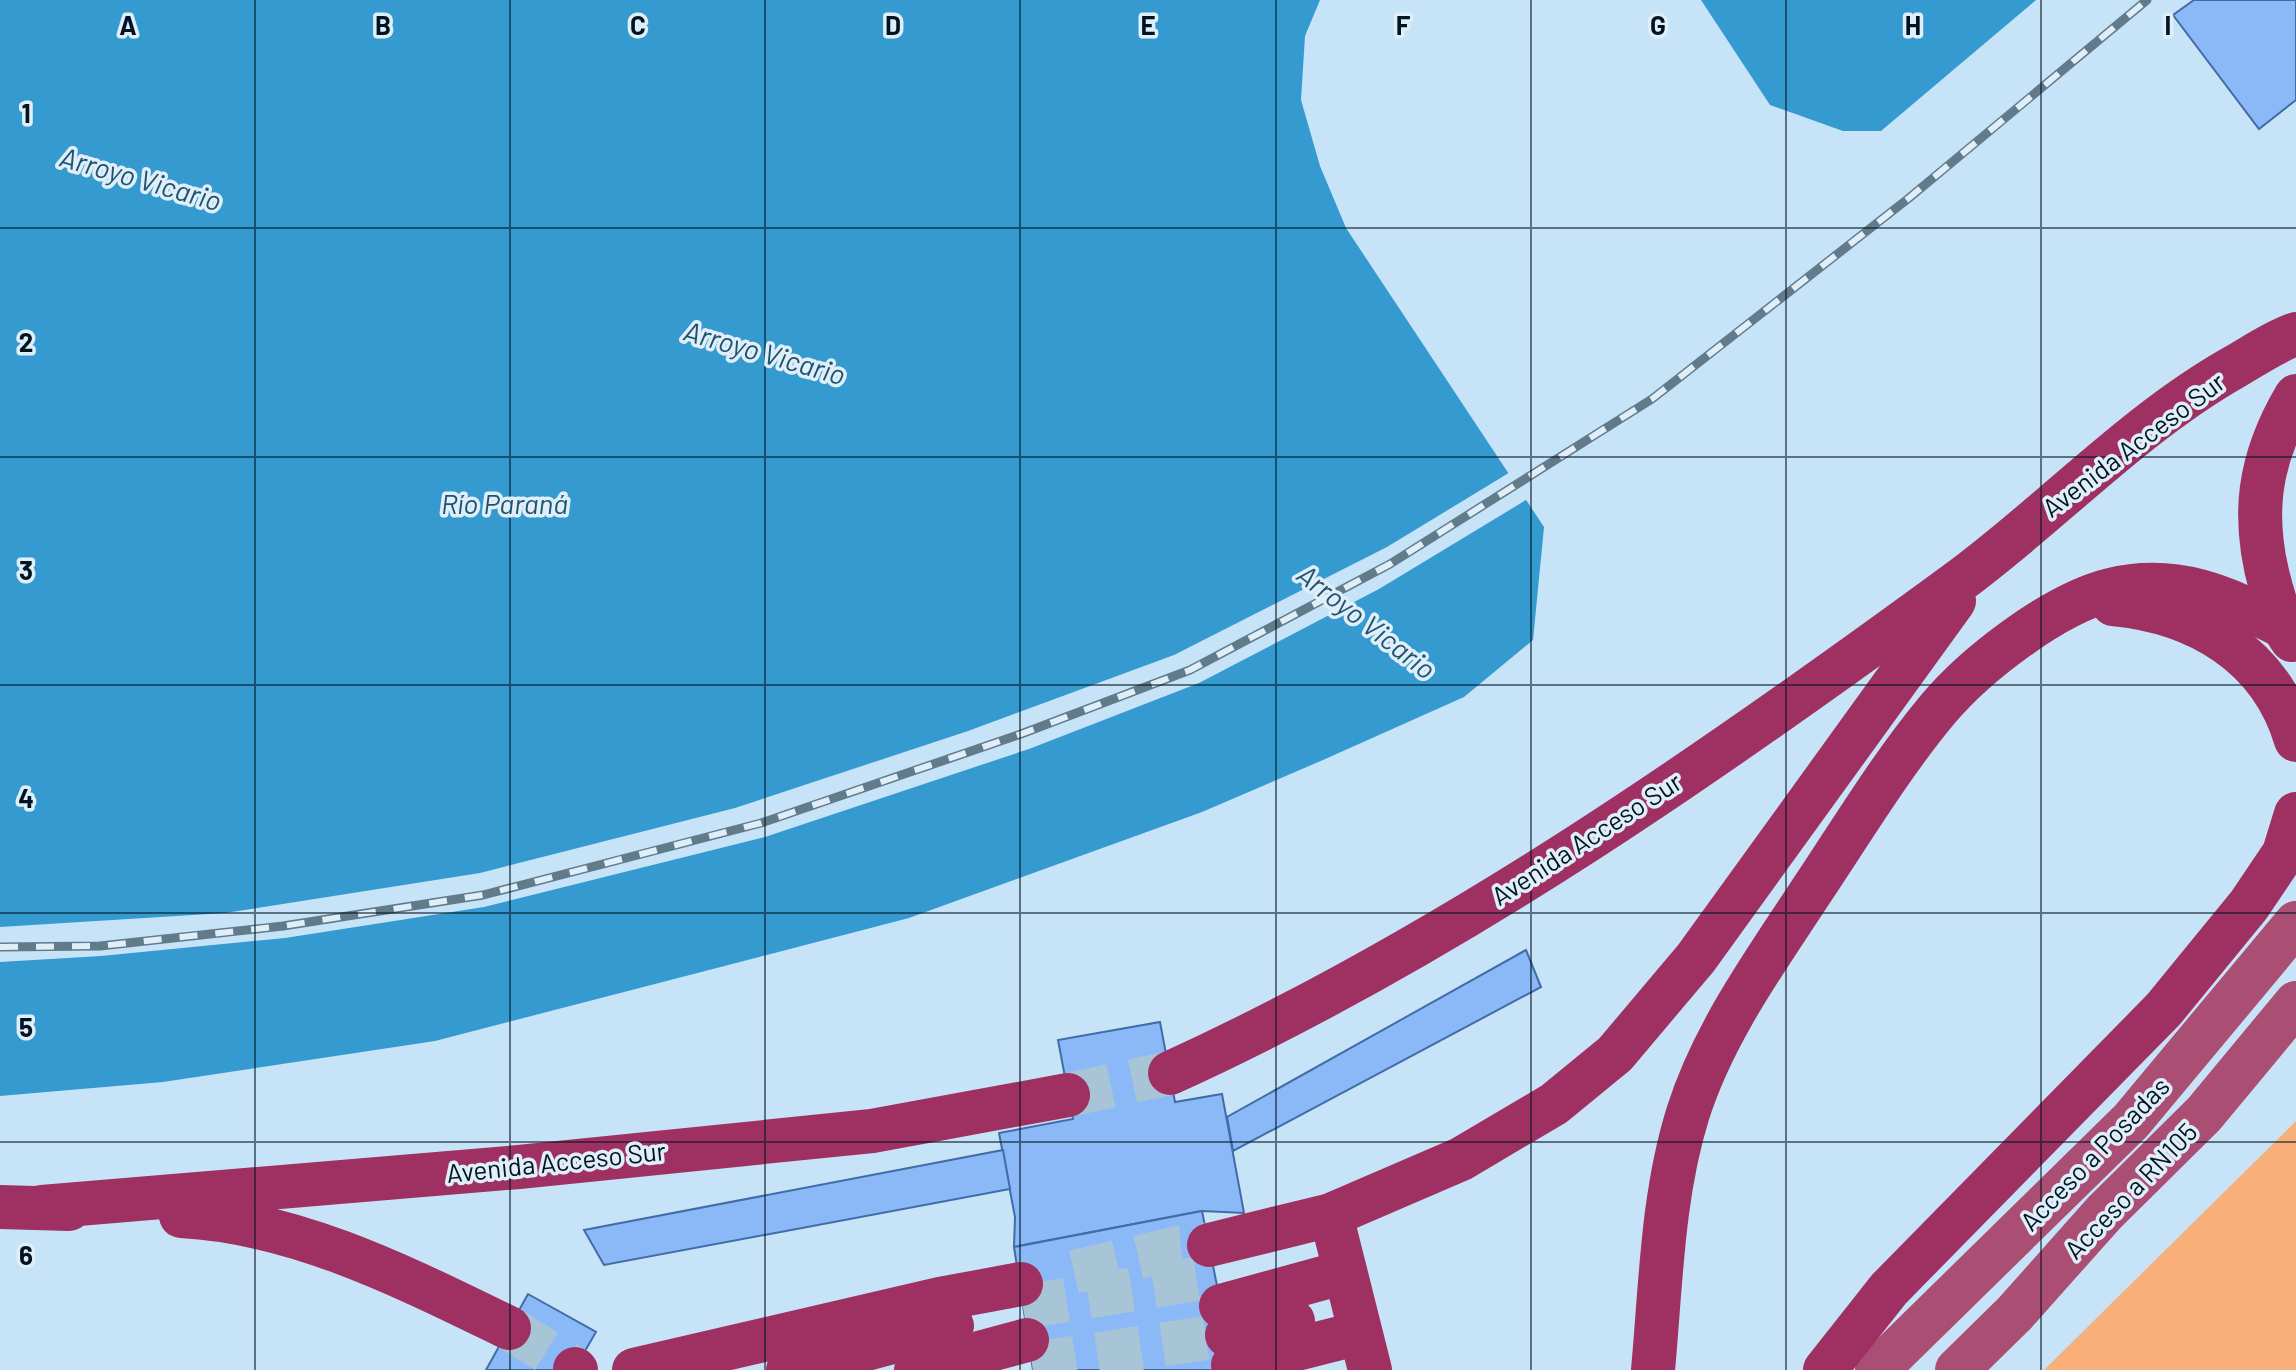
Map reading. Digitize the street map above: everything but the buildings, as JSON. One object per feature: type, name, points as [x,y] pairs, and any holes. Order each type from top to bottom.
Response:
[{"type":"highway","name":"Avenida Acceso Sur","points":[[1170,1073],[1319,1000],[1581,845],[1835,672],[1979,566],[2101,463],[2203,385],[2296,334]]},
{"type":"highway","points":[[2289,635],[2260,547],[2258,511],[2266,465],[2280,423],[2296,396]]},
{"type":"highway","name":"Avenida Acceso Sur","points":[[1352,1310],[1461,1159],[1554,1104],[1615,1054],[1696,958],[1979,566]]},
{"type":"highway","points":[[1653,1370],[1671,1172],[1689,1110],[1711,1058],[1737,1004],[1877,792],[1940,707],[2042,621],[2079,600],[2149,584],[2182,585],[2221,595],[2289,635]]},
{"type":"highway","points":[[2079,600],[2153,608],[2212,633],[2256,664],[2288,712],[2296,740]]},
{"type":"highway","points":[[1825,1370],[1889,1289],[2164,1009],[2249,905],[2276,866],[2284,853],[2296,814]]},
{"type":"highway","name":"Avenida Acceso Sur","points":[[21,1207],[519,1167],[872,1131],[1068,1095]]},
{"type":"highway","name":"Avenida Acceso Sur","points":[[21,1207],[232,1219],[323,1246],[420,1285],[509,1328]]},
{"type":"highway","points":[[634,1370],[940,1299],[1023,1333]]},
{"type":"highway","name":"Avenida Acceso Sur","points":[[1221,1305],[1352,1310]]},
{"type":"highway","name":"Avenida Acceso Sur","points":[[1221,1305],[1352,1310]]},
{"type":"highway","name":"Avenida Acceso Sur","points":[[1221,1305],[1352,1310]]},
{"type":"highway","points":[[788,1370],[1023,1333]]},
{"type":"highway","points":[[916,1370],[1023,1333]]},
{"type":"main road","name":"Acceso a Posadas","points":[[1877,1370],[2131,1121],[2296,923]]},
{"type":"main road","name":"Acceso a RN105","points":[[1957,1370],[2015,1313],[2104,1213],[2204,1114],[2296,1003]]},
{"type":"shaded area","points":[[2296,1121],[2296,1370],[2044,1370]]},
{"type":"water","name":"Río Paraná","points":[[0,0],[1320,0],[1305,36],[1301,100],[1320,166],[1346,228],[1544,527],[1533,640],[1464,697],[1323,760],[1202,812],[909,918],[435,1041],[163,1082],[0,1096]]},
{"type":"water","points":[[1701,0],[2036,0],[1881,131],[1843,131],[1770,105]]},
{"type":"pier","points":[[1512,471],[1531,497],[1379,589],[1199,683],[1029,749],[765,837],[484,907],[285,938],[101,956],[0,962],[0,927],[225,913],[480,873],[735,808],[968,731],[1174,655],[1387,547]]},
{"type":"tunnel","points":[[1068,1095],[1170,1073]]},
{"type":"tunnel","points":[[1074,1272],[1178,1248],[1209,1245]]},
{"type":"tunnel","points":[[1023,1307],[1215,1276]]},
{"type":"tunnel","points":[[509,1328],[575,1369]]},
{"type":"tunnel","points":[[1032,1364],[1227,1335]]},
{"type":"railway","points":[[0,947],[100,946],[283,926],[483,895],[761,823],[1021,734],[1190,670],[1390,564],[1652,399],[1909,198],[2147,0]]},
{"type":"water label","name":"Arroyo Vicario","points":[[141,178]]},
{"type":"water label","name":"Arroyo Vicario","points":[[765,352]]},
{"type":"water label","name":"Arroyo Vicario","points":[[1367,621]]}]
